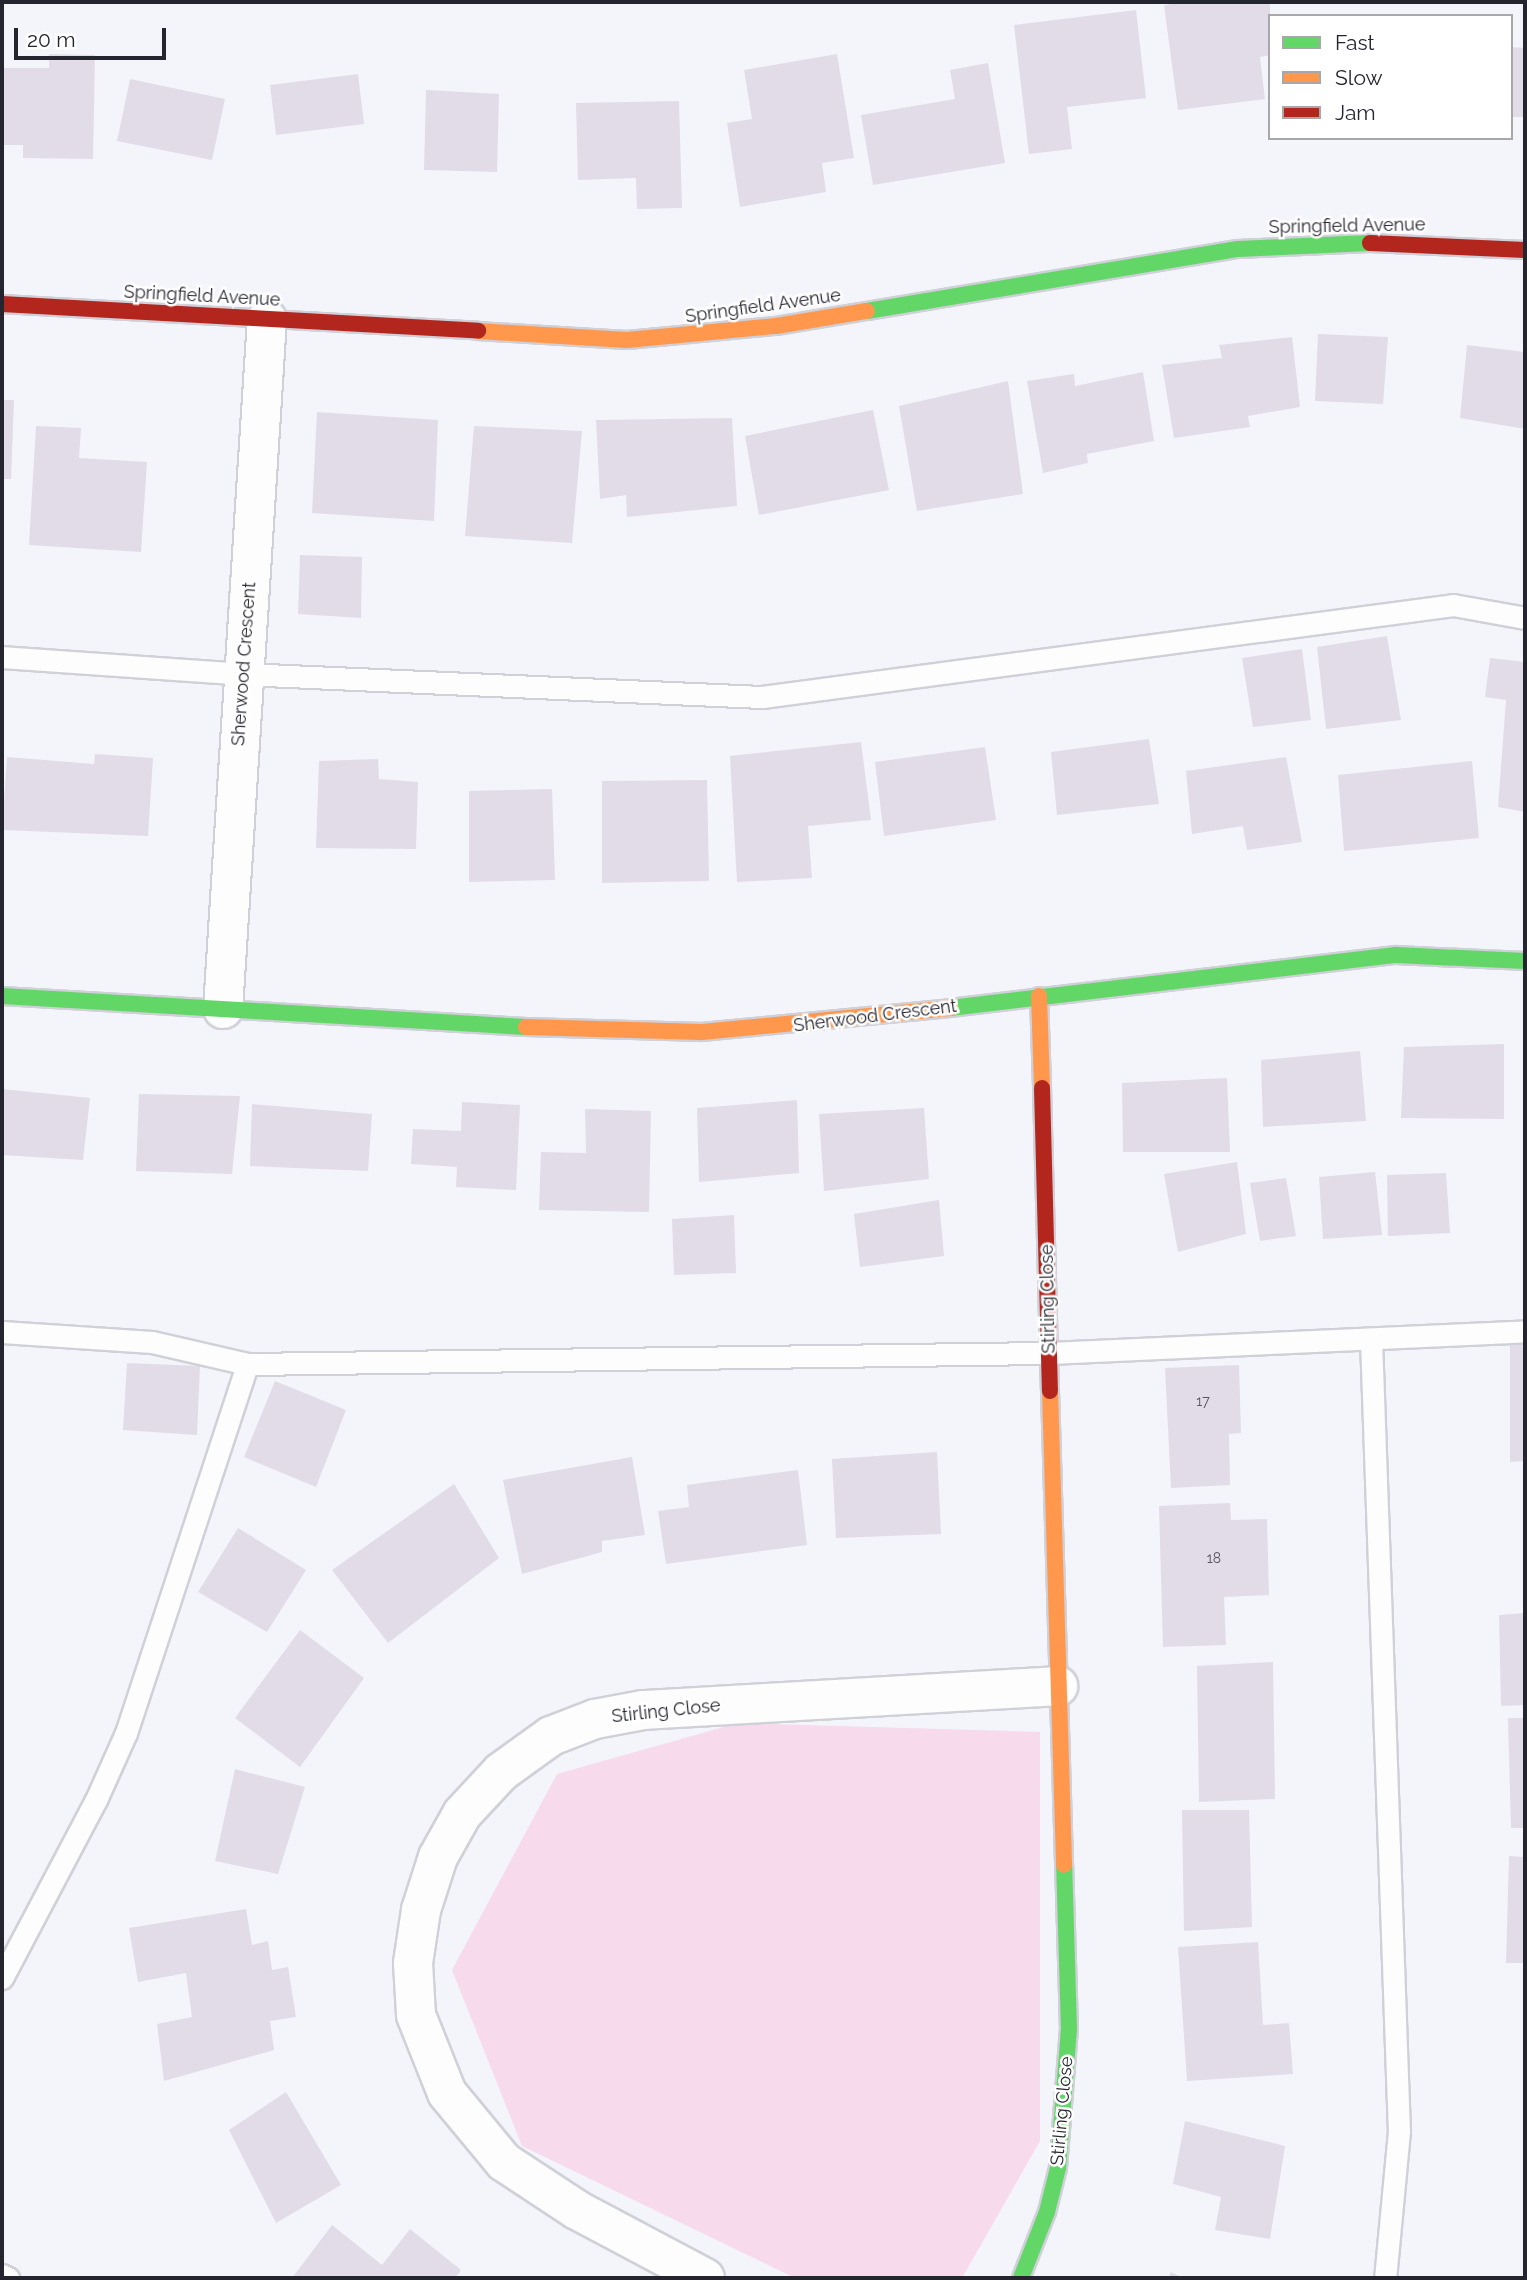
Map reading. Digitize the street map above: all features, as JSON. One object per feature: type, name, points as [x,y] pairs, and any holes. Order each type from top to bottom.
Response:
[{"type":"street","name":"Springfield Avenue","points":[[2,304],[564,339],[691,337],[1238,249],[1383,242],[1525,250]]},
{"type":"street","name":"Sherwood Crescent","points":[[223,1009],[267,319]]},
{"type":"street","name":"Sherwood Crescent","points":[[2,996],[617,1032],[702,1032],[794,1026],[1396,955],[1525,961]]},
{"type":"street","name":"Stirling Close","points":[[1021,2278],[1055,2179],[1067,2091],[1039,996]]},
{"type":"street","name":"Stirling Close","points":[[705,2278],[577,2210],[504,2162],[447,2093],[416,2015],[413,1963],[421,1910],[438,1857],[462,1814],[501,1772],[551,1737],[594,1719],[643,1710],[1058,1686]]},
{"type":"lane","points":[[2,657],[243,674],[762,697],[1453,605],[1525,618]]},
{"type":"lane","points":[[2,1332],[152,1342],[247,1364],[1049,1353],[1525,1331]]},
{"type":"lane","points":[[1371,1339],[1399,2131],[1385,2278]]},
{"type":"lane","points":[[2,1979],[126,1733],[247,1364]]},
{"type":"lane","points":[[2,2275],[8,2278]]},
{"type":"shaded area","points":[[738,1723],[1040,1732],[1040,2141],[962,2278],[795,2278],[522,2146],[452,1970],[557,1774]]},
{"type":"building","points":[[1187,2],[1270,2],[1268,55],[1260,57],[1265,99],[1178,110],[1164,5]]},
{"type":"building","points":[[1136,10],[1146,98],[1067,107],[1072,149],[1029,154],[1014,25]]},
{"type":"building","points":[[1513,47],[1525,48],[1525,117],[1513,117]]},
{"type":"building","points":[[49,54],[95,55],[93,159],[23,158],[23,145],[2,145],[2,68],[49,68]]},
{"type":"building","points":[[837,54],[854,158],[822,163],[826,192],[740,207],[727,123],[752,119],[744,70]]},
{"type":"building","points":[[988,63],[1005,163],[873,185],[861,115],[955,99],[950,70]]},
{"type":"building","points":[[358,74],[364,124],[276,135],[270,85]]},
{"type":"building","points":[[130,79],[225,99],[212,160],[117,141]]},
{"type":"building","points":[[426,90],[499,94],[497,172],[424,170]]},
{"type":"building","points":[[679,101],[682,208],[637,209],[636,178],[578,180],[576,103]]},
{"type":"building","points":[[1318,334],[1388,337],[1383,404],[1315,401]]},
{"type":"building","points":[[1292,337],[1300,407],[1248,416],[1250,427],[1174,438],[1162,365],[1222,358],[1219,345]]},
{"type":"building","points":[[1467,345],[1525,352],[1525,429],[1460,418]]},
{"type":"building","points":[[1143,372],[1154,441],[1087,454],[1088,463],[1043,473],[1027,381],[1074,374],[1075,386]]},
{"type":"building","points":[[1008,381],[1023,494],[917,511],[899,406]]},
{"type":"building","points":[[2,400],[14,400],[11,479],[2,479]]},
{"type":"building","points":[[873,410],[889,490],[759,515],[745,436]]},
{"type":"building","points":[[317,412],[438,420],[434,521],[312,513]]},
{"type":"building","points":[[732,418],[737,506],[627,517],[626,495],[600,499],[596,420]]},
{"type":"building","points":[[36,426],[81,428],[79,458],[147,462],[141,552],[29,545]]},
{"type":"building","points":[[474,426],[582,431],[572,543],[465,536]]},
{"type":"building","points":[[300,555],[362,557],[361,618],[298,614]]},
{"type":"building","points":[[1387,636],[1401,720],[1326,729],[1317,647]]},
{"type":"building","points":[[1302,649],[1311,720],[1253,727],[1242,658]]},
{"type":"building","points":[[1490,658],[1525,662],[1525,812],[1498,807],[1506,700],[1485,697]]},
{"type":"building","points":[[1149,739],[1159,804],[1057,815],[1051,752]]},
{"type":"building","points":[[861,742],[871,820],[808,826],[812,878],[737,882],[730,756]]},
{"type":"building","points":[[985,747],[996,820],[884,836],[875,762]]},
{"type":"building","points":[[95,754],[153,758],[148,836],[2,830],[7,757],[94,764]]},
{"type":"building","points":[[1286,757],[1302,842],[1247,850],[1243,826],[1192,834],[1186,771]]},
{"type":"building","points":[[378,759],[379,779],[418,782],[416,849],[316,848],[319,761]]},
{"type":"building","points":[[1472,761],[1479,838],[1344,851],[1338,775]]},
{"type":"building","points":[[707,780],[709,881],[602,883],[602,781]]},
{"type":"building","points":[[552,789],[555,880],[469,882],[469,791]]},
{"type":"building","points":[[1504,1044],[1504,1119],[1401,1118],[1404,1047]]},
{"type":"building","points":[[1360,1051],[1366,1121],[1263,1127],[1261,1060]]},
{"type":"building","points":[[1227,1078],[1230,1152],[1123,1152],[1122,1083]]},
{"type":"building","points":[[2,1089],[90,1098],[83,1160],[2,1155]]},
{"type":"building","points":[[139,1094],[240,1096],[232,1174],[136,1171]]},
{"type":"building","points":[[797,1100],[799,1173],[699,1182],[697,1108]]},
{"type":"building","points":[[462,1102],[520,1105],[516,1190],[456,1187],[457,1167],[411,1164],[413,1129],[461,1131]]},
{"type":"building","points":[[252,1104],[372,1114],[368,1171],[250,1166]]},
{"type":"building","points":[[924,1108],[929,1179],[824,1191],[819,1114]]},
{"type":"building","points":[[585,1109],[651,1111],[649,1212],[539,1210],[541,1152],[586,1153]]},
{"type":"building","points":[[1237,1162],[1246,1234],[1178,1252],[1164,1174]]},
{"type":"building","points":[[1375,1172],[1382,1235],[1323,1239],[1319,1177]]},
{"type":"building","points":[[1446,1173],[1450,1233],[1388,1236],[1387,1175]]},
{"type":"building","points":[[1286,1178],[1296,1236],[1260,1241],[1250,1183]]},
{"type":"building","points":[[939,1200],[944,1256],[860,1267],[854,1214]]},
{"type":"building","points":[[734,1215],[736,1273],[674,1275],[672,1219]]},
{"type":"building","points":[[1510,1338],[1525,1338],[1525,1461],[1510,1462]]},
{"type":"building","points":[[127,1363],[200,1366],[197,1435],[123,1430]]},
{"type":"building","points":[[1239,1365],[1241,1433],[1229,1434],[1230,1485],[1171,1488],[1165,1368]]},
{"type":"building","points":[[275,1381],[346,1410],[316,1487],[244,1457]]},
{"type":"building","points":[[937,1452],[941,1534],[836,1538],[832,1459]]},
{"type":"building","points":[[632,1457],[645,1535],[602,1541],[602,1552],[522,1574],[503,1480]]},
{"type":"building","points":[[798,1470],[807,1545],[666,1564],[658,1511],[689,1507],[687,1485]]},
{"type":"building","points":[[454,1484],[499,1558],[388,1643],[332,1570]]},
{"type":"building","points":[[1230,1503],[1231,1520],[1267,1519],[1269,1595],[1224,1597],[1226,1645],[1163,1647],[1159,1506]]},
{"type":"building","points":[[238,1528],[306,1570],[267,1632],[198,1592]]},
{"type":"building","points":[[1525,1613],[1525,1705],[1501,1706],[1499,1615]]},
{"type":"building","points":[[300,1630],[364,1678],[300,1767],[235,1718]]},
{"type":"building","points":[[1273,1662],[1275,1799],[1199,1802],[1197,1666]]},
{"type":"building","points":[[1508,1718],[1525,1718],[1525,1828],[1511,1828]]},
{"type":"building","points":[[235,1769],[305,1787],[278,1874],[215,1861]]},
{"type":"building","points":[[1182,1810],[1249,1810],[1252,1927],[1184,1931]]},
{"type":"building","points":[[1509,1856],[1525,1857],[1525,1963],[1506,1963]]},
{"type":"building","points":[[246,1909],[252,1945],[268,1941],[272,1970],[288,1967],[296,2017],[270,2021],[274,2050],[164,2081],[157,2024],[192,2017],[186,1973],[138,1982],[129,1928]]},
{"type":"building","points":[[1258,1942],[1263,2025],[1289,2023],[1293,2074],[1187,2081],[1178,1947]]},
{"type":"building","points":[[286,2092],[341,2185],[276,2223],[229,2130]]},
{"type":"building","points":[[1185,2121],[1285,2146],[1270,2239],[1215,2230],[1221,2197],[1173,2184]]},
{"type":"building","points":[[332,2225],[382,2265],[410,2229],[461,2270],[455,2278],[292,2278]]},
{"type":"building","points":[[1171,2272],[1183,2278],[1168,2278]]},
{"type":"traffic: fast","points":[[867,311],[1238,249],[1370,243]]},
{"type":"traffic: fast","points":[[950,1008],[1396,955],[1525,961]]},
{"type":"traffic: fast","points":[[2,996],[526,1027]]},
{"type":"traffic: fast","points":[[1021,2278],[1047,2212],[1058,2168],[1069,2029],[1064,1865]]},
{"type":"traffic: slow","points":[[478,331],[627,340],[776,326],[867,311]]},
{"type":"traffic: slow","points":[[1039,996],[1042,1088]]},
{"type":"traffic: slow","points":[[526,1027],[702,1032],[950,1008]]},
{"type":"traffic: slow","points":[[1050,1391],[1064,1865]]},
{"type":"traffic: jam","points":[[1370,243],[1525,250]]},
{"type":"traffic: jam","points":[[2,304],[478,331]]},
{"type":"traffic: jam","points":[[1042,1088],[1050,1391]]}]
